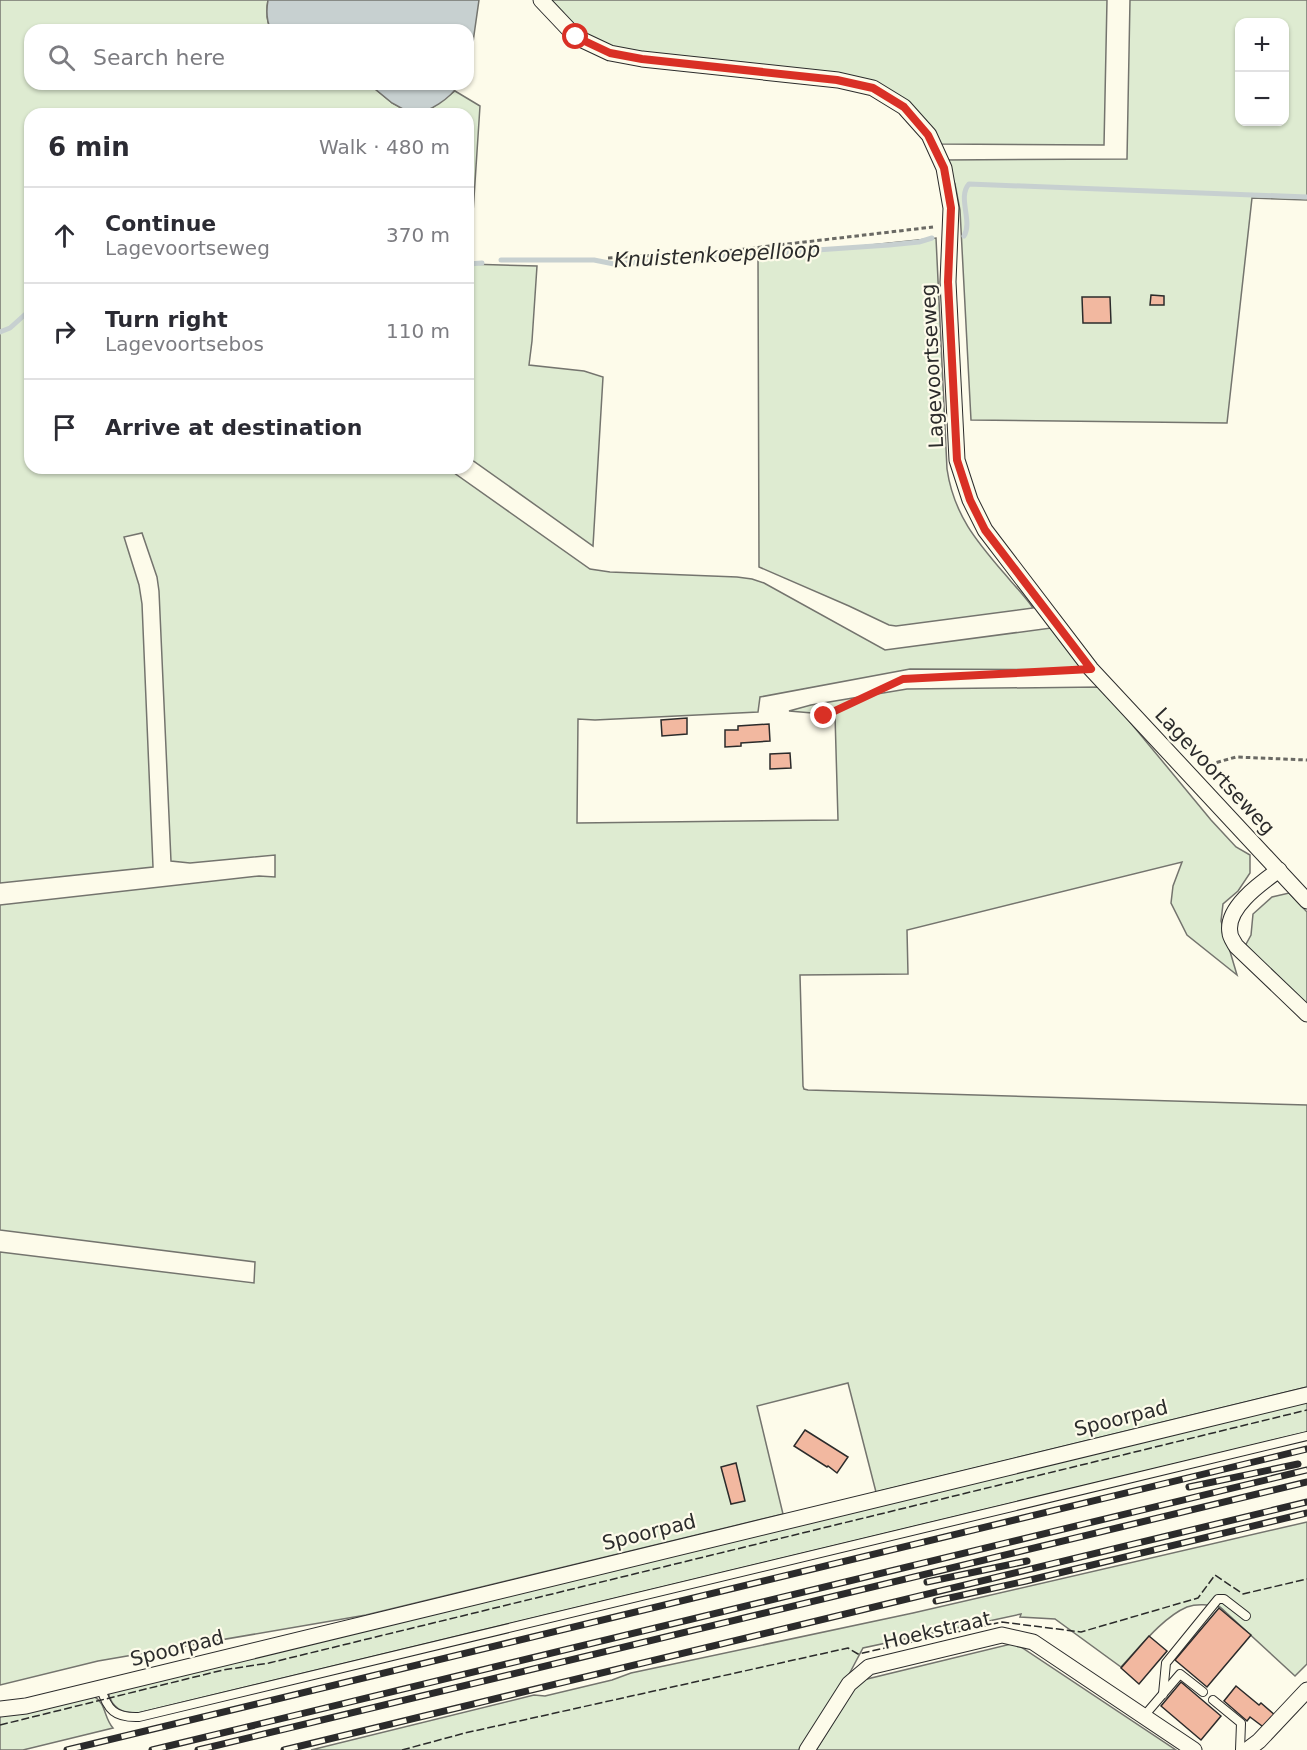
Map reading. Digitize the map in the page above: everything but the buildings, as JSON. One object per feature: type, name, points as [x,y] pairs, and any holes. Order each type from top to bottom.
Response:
[{"type":"street","name":"Lagevoortseweg","points":[[541,0],[576,37],[610,53],[642,59],[837,80],[873,88],[904,107],[928,135],[944,168],[951,208],[948,282],[957,460],[970,500],[985,530],[1091,669],[1307,901]]},
{"type":"street","points":[[1279,870],[1256,886],[1234,911],[1230,923],[1230,934],[1236,946],[1307,1014]]},
{"type":"street","name":"Spoorpad","points":[[0,1709],[26,1706],[101,1688],[1307,1395]]},
{"type":"street","name":"Hoekstraat","points":[[807,1750],[849,1684],[868,1667],[1002,1635],[1033,1642],[1194,1750]]},
{"type":"street","points":[[1247,1750],[1259,1741],[1307,1690]]},
{"type":"lane","points":[[101,1688],[105,1703],[114,1711],[130,1717],[139,1717],[1307,1436]]},
{"type":"lane","points":[[1163,1694],[1166,1664],[1218,1599],[1224,1599],[1246,1616]]},
{"type":"lane","points":[[1144,1716],[1180,1674],[1203,1692]]},
{"type":"lane","points":[[1213,1700],[1241,1723],[1240,1750]]},
{"type":"path","points":[[608,258],[736,250],[950,225]]},
{"type":"path","points":[[824,716],[903,679],[1091,669]]},
{"type":"path","points":[[1195,782],[1211,764],[1236,757],[1307,760]]},
{"type":"green space","points":[[0,0],[268,0],[268,24],[24,24],[24,90],[376,90],[401,108],[24,108],[24,474],[455,474],[590,569],[752,579],[764,583],[885,650],[1051,628],[1083,670],[910,669],[760,697],[758,712],[578,719],[577,823],[838,820],[835,715],[789,711],[811,705],[907,689],[1101,687],[1211,820],[1236,847],[1250,855],[1250,873],[1238,891],[1223,904],[1221,921],[1237,975],[1187,935],[1171,903],[1173,886],[1182,862],[907,930],[908,974],[800,975],[803,1086],[808,1090],[1307,1105],[1307,1387],[876,1492],[848,1383],[757,1406],[783,1514],[366,1615],[98,1661],[0,1685],[0,1252],[254,1283],[255,1262],[0,1230],[0,905],[259,876],[275,877],[275,855],[190,863],[171,861],[159,591],[157,577],[142,533],[124,537],[139,585],[142,604],[153,867],[0,883]]},
{"type":"green space","points":[[551,0],[1107,0],[1104,145],[937,144],[895,95],[631,56],[582,35]]},
{"type":"green space","points":[[1130,0],[1307,0],[1307,200],[1252,198],[1227,423],[971,420],[960,210],[955,184],[945,160],[1127,159]]},
{"type":"green space","points":[[455,91],[480,106],[474,198],[474,108],[432,108]]},
{"type":"green space","points":[[936,238],[947,469],[950,486],[955,502],[969,529],[1033,608],[896,626],[889,625],[759,567],[758,257]]},
{"type":"green space","points":[[474,264],[537,266],[529,365],[584,371],[603,377],[593,546],[474,461]]},
{"type":"green space","points":[[1289,893],[1307,912],[1307,1004],[1245,946],[1251,935],[1253,914],[1272,897]]},
{"type":"green space","points":[[1307,1401],[1307,1432],[138,1713],[118,1709],[108,1692]]},
{"type":"green space","points":[[1307,1522],[1307,1664],[1295,1676],[1220,1607],[1195,1605],[1178,1612],[1152,1634],[1121,1667],[1055,1619],[1020,1617],[1021,1614],[863,1648],[803,1750],[311,1750],[534,1695],[545,1696],[612,1680],[631,1673],[913,1613]]},
{"type":"green space","points":[[1015,1643],[1176,1750],[816,1750],[859,1681]]},
{"type":"green space","points":[[95,1697],[101,1703],[113,1728],[23,1750],[0,1750],[0,1715]]},
{"type":"shaded area","points":[[268,0],[479,0],[474,35],[474,24],[268,24]]},
{"type":"shaded area","points":[[376,90],[454,90],[431,108],[401,108]]},
{"type":"waterway","name":"Knuistenkoepelloop","points":[[964,236],[967,223],[964,196],[969,184],[1307,197]]},
{"type":"waterway","name":"Knuistenkoepelloop","points":[[501,260],[594,260],[614,264],[889,245],[919,242],[932,238]]},
{"type":"waterway","name":"Knuistenkoepelloop","points":[[474,264],[482,263]]},
{"type":"waterway","name":"Knuistenkoepelloop","points":[[0,332],[10,328],[24,315]]},
{"type":"railway","points":[[67,1750],[1307,1449]]},
{"type":"railway","points":[[1189,1487],[1298,1464]]},
{"type":"railway","points":[[152,1750],[1307,1470]]},
{"type":"railway","points":[[198,1750],[1307,1482]]},
{"type":"railway","points":[[284,1750],[1307,1502]]},
{"type":"railway","points":[[936,1601],[1307,1513]]},
{"type":"railway","points":[[927,1582],[1027,1561]]},
{"type":"fence","points":[[0,1725],[223,1670],[269,1663],[1307,1410]]},
{"type":"fence","points":[[402,1750],[465,1733],[848,1648],[858,1654],[1002,1622],[1081,1632],[1198,1598],[1215,1575],[1243,1594],[1307,1579]]},
{"type":"route","points":[[576,37],[610,53],[642,59],[837,80],[873,88],[904,107],[928,135],[944,168],[951,208],[948,282],[957,460],[970,500],[985,530],[1091,669],[903,679],[824,716]]}]
